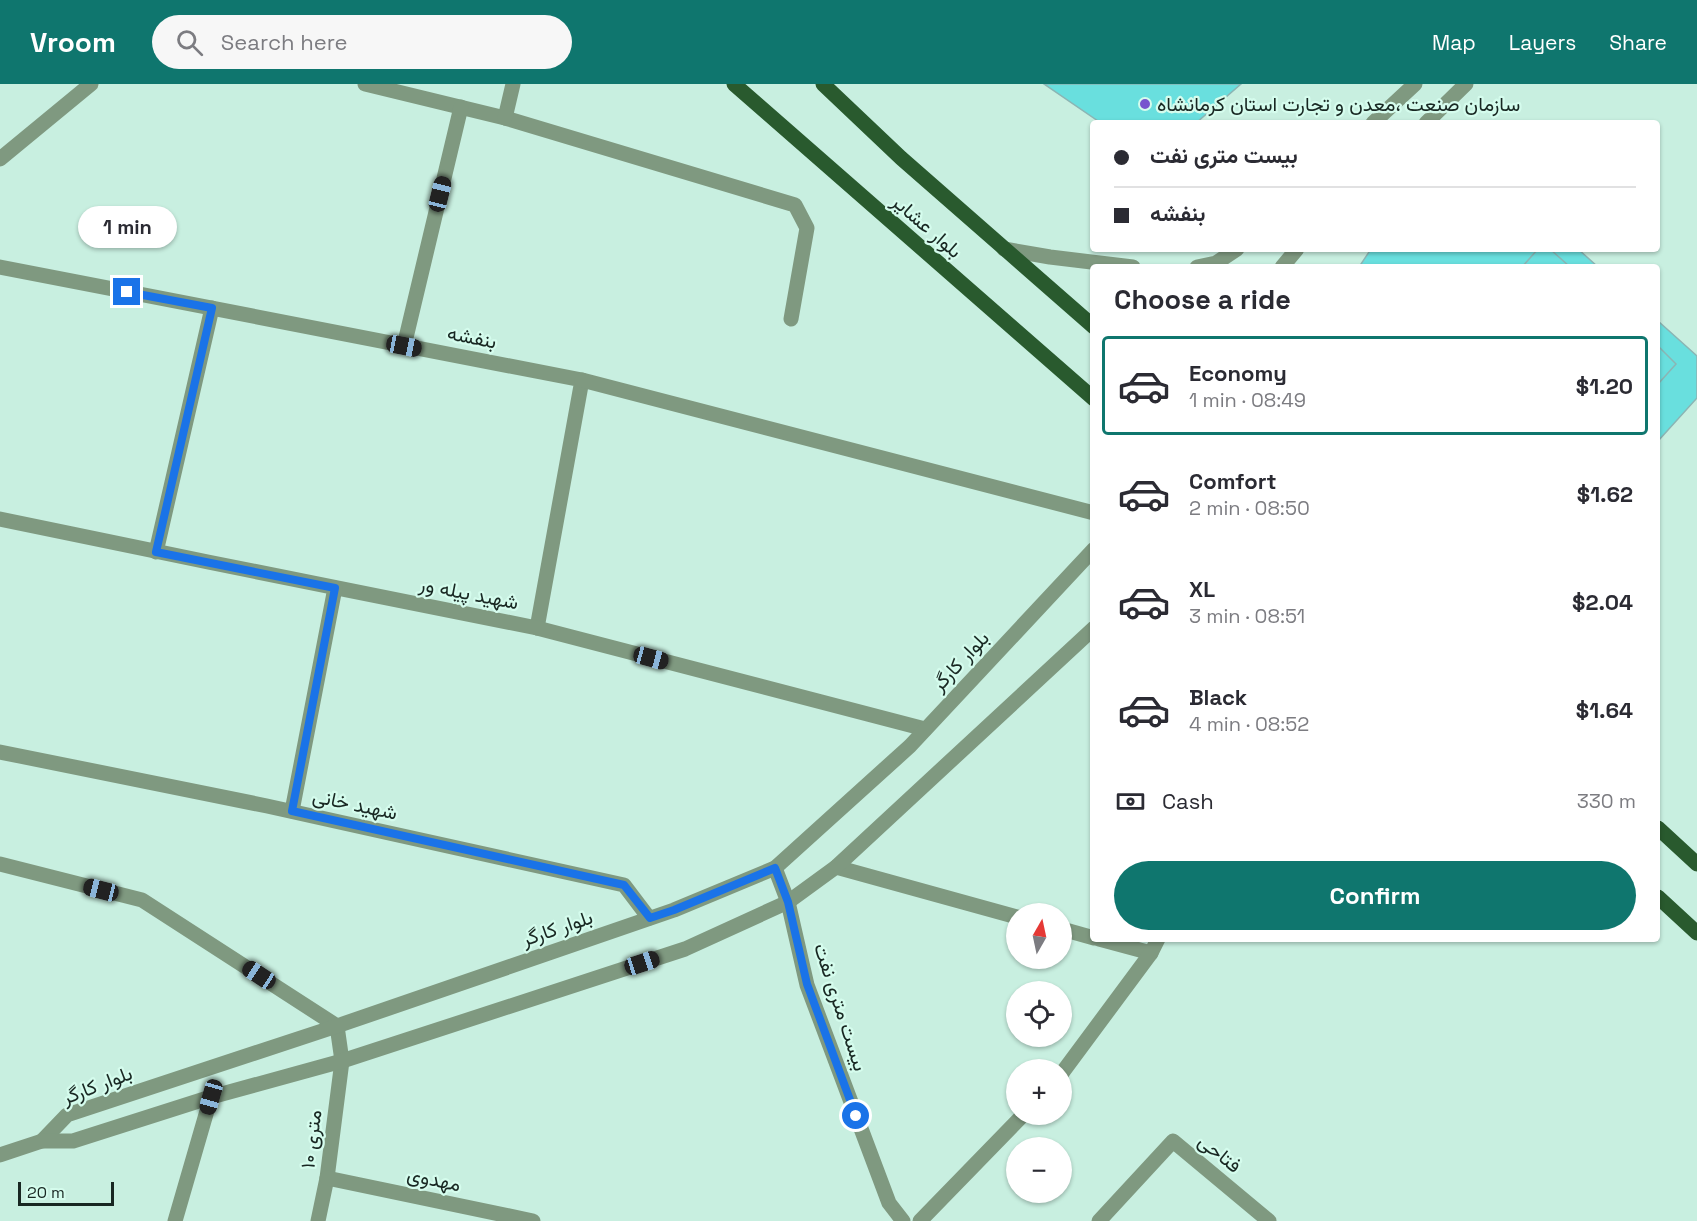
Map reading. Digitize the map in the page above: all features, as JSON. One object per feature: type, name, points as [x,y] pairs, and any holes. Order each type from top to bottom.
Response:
[{"type":"main road","name":"بلوار عشایر","points":[[734,84],[1090,396]]},
{"type":"main road","name":"بلوار عشایر","points":[[824,84],[901,158],[1090,324]]},
{"type":"main road","points":[[1660,830],[1697,864]]},
{"type":"main road","points":[[1660,899],[1697,933]]},
{"type":"street","points":[[0,159],[91,84]]},
{"type":"street","points":[[365,84],[505,118],[795,205],[807,228],[791,319]]},
{"type":"street","points":[[505,118],[513,84]]},
{"type":"street","points":[[1375,120],[1414,84]]},
{"type":"street","points":[[1429,120],[1466,84]]},
{"type":"street","points":[[404,346],[461,107]]},
{"type":"street","points":[[1004,249],[1108,264]]},
{"type":"street","points":[[1211,264],[1232,252]]},
{"type":"street","points":[[1284,264],[1294,252]]},
{"type":"street","name":"بنفشه","points":[[0,267],[582,380],[1090,512]]},
{"type":"street","points":[[156,552],[212,308]]},
{"type":"street","points":[[537,628],[582,380]]},
{"type":"street","name":"شهید پیله ور","points":[[0,519],[537,628],[925,729]]},
{"type":"street","name":"بلوار کارگر","points":[[42,1141],[67,1115],[337,1026],[674,910],[775,868],[910,746],[1090,553]]},
{"type":"street","points":[[292,811],[335,588]]},
{"type":"street","points":[[0,1155],[42,1141],[73,1141],[211,1097],[342,1061],[685,949],[788,902],[836,867],[1090,632]]},
{"type":"street","name":"شهید خانی","points":[[0,752],[292,811],[624,885],[650,918]]},
{"type":"street","points":[[0,864],[142,900],[337,1026]]},
{"type":"street","points":[[836,867],[1006,914]]},
{"type":"street","name":"بیست متری نفت","points":[[775,868],[788,902],[807,984],[889,1203],[903,1221]]},
{"type":"street","points":[[1072,932],[1090,937]]},
{"type":"street","points":[[1110,942],[1151,953]]},
{"type":"street","points":[[1072,1060],[1151,953],[1156,942]]},
{"type":"street","name":"۱۰ متری","points":[[318,1221],[327,1178],[342,1061],[337,1026]]},
{"type":"street","points":[[175,1221],[211,1097]]},
{"type":"street","points":[[920,1221],[1013,1125]]},
{"type":"street","name":"فتاحی","points":[[1099,1221],[1173,1142],[1269,1221]]},
{"type":"street","name":"مهدوی","points":[[327,1178],[533,1221]]},
{"type":"building","name":"سازمان صنعت ،معدن و تجارت استان کرمانشاه","points":[[1044,84],[1241,84],[1199,120],[1097,120]]},
{"type":"building","points":[[1369,252],[1581,252],[1595,264],[1361,264]]},
{"type":"building","points":[[1535,252],[1553,252],[1567,264],[1525,264]]},
{"type":"building","points":[[1660,323],[1697,356],[1697,398],[1660,439]]},
{"type":"building","points":[[1660,348],[1676,364],[1660,382]]},
{"type":"place","name":"سازمان صنعت ،معدن و تجارت استان کرمانشاه","points":[[1145,104]]},
{"type":"route","points":[[127,292],[212,308],[156,552],[335,588],[292,811],[624,885],[650,918],[775,868],[788,902],[807,984],[856,1116]]}]
